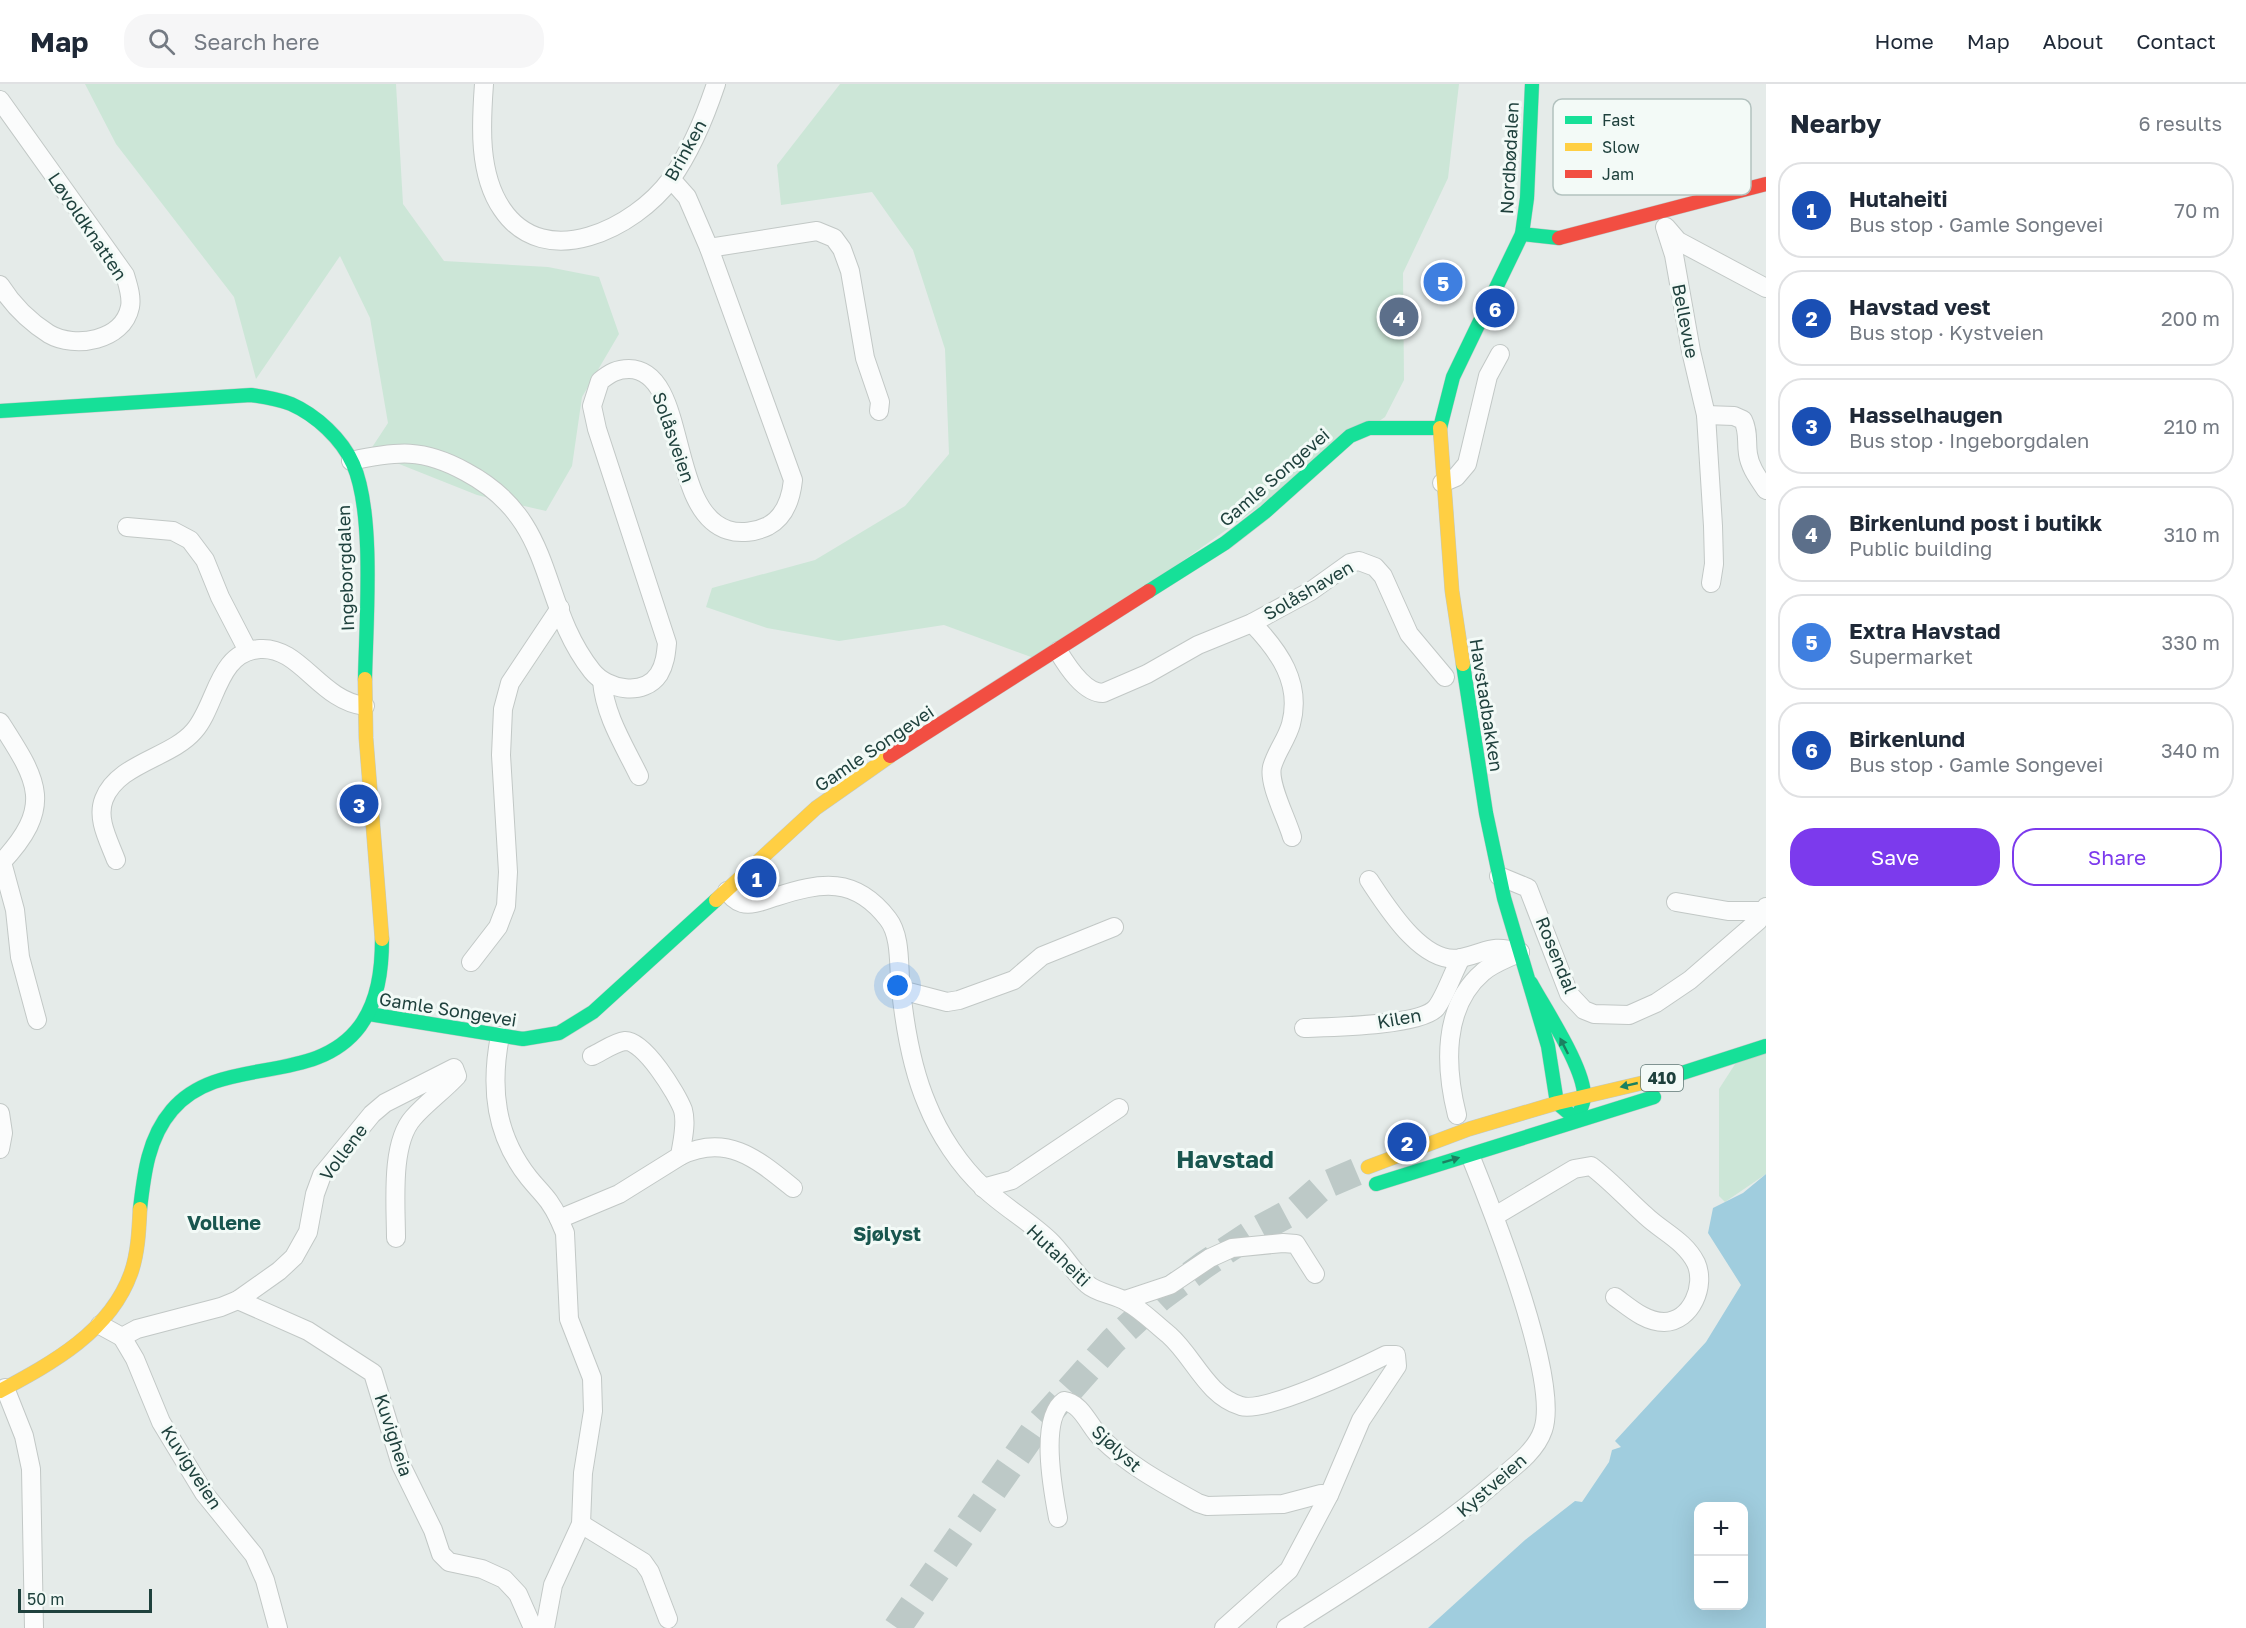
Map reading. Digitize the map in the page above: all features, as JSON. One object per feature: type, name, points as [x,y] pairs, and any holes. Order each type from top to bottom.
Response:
[{"type":"main road","name":"Nordbødalen","points":[[1522,234],[1527,198],[1532,84]]},
{"type":"main road","points":[[1751,189],[1766,184]]},
{"type":"main road","points":[[1440,428],[1451,377],[1504,276],[1522,234],[1557,238],[1663,219],[1734,195]]},
{"type":"main road","name":"Ingeborgdalen","points":[[0,411],[251,395],[285,401],[318,422],[339,440],[351,461],[362,502],[367,560],[365,706],[382,949],[376,992],[369,1014]]},
{"type":"main road","name":"Gamle Songevei","points":[[2,1390],[79,1345],[100,1324],[131,1272],[137,1247],[147,1159],[156,1132],[175,1107],[197,1090],[219,1082],[324,1058],[345,1047],[356,1036],[369,1014],[399,1017],[500,1036],[540,1038],[574,1026],[727,891],[816,808],[863,773],[1225,543],[1265,512],[1350,436],[1368,428],[1440,428]]},
{"type":"main road","name":"Havstadbakken","points":[[1440,428],[1442,483],[1459,644],[1498,876],[1548,1046],[1557,1102]]},
{"type":"main road","name":"Havstadbakken","points":[[1531,983],[1575,1068],[1584,1096]]},
{"type":"main road","name":"410","points":[[1368,1167],[1469,1129],[1557,1102],[1680,1074],[1766,1046]]},
{"type":"main road","name":"410","points":[[1376,1184],[1678,1090],[1766,1054]]},
{"type":"main road","points":[[1557,1102],[1577,1120],[1584,1096]]},
{"type":"street","name":"Brinken","points":[[484,84],[481,121],[486,171],[500,207],[515,226],[528,234],[548,239],[597,236],[622,224],[646,205],[671,179],[697,135],[716,84]]},
{"type":"street","name":"Løvoldknatten","points":[[0,100],[125,275],[131,306],[127,317],[104,337],[85,341],[65,340],[50,334],[27,317],[0,285]]},
{"type":"street","name":"Solåsveien","points":[[602,681],[624,689],[647,685],[658,676],[664,664],[667,643],[597,429],[592,406],[600,381],[620,369],[640,369],[648,373],[669,410],[687,476],[702,512],[712,522],[736,532],[760,530],[773,523],[782,513],[792,495],[793,480],[789,464],[709,248],[687,197],[671,179]]},
{"type":"street","points":[[1663,219],[1678,241],[1766,288]]},
{"type":"street","name":"Bellevue","points":[[1663,219],[1674,255],[1690,351],[1706,415],[1713,526],[1714,564],[1711,583]]},
{"type":"street","points":[[709,248],[817,231],[834,238],[842,249],[850,271],[865,358],[880,402],[879,411]]},
{"type":"street","points":[[1442,483],[1456,477],[1467,464],[1488,376],[1500,354]]},
{"type":"street","points":[[1706,415],[1734,416],[1743,420],[1748,431],[1748,454],[1752,470],[1766,490]]},
{"type":"street","points":[[351,461],[395,452],[424,455],[454,465],[486,482],[501,494],[524,520],[575,647],[593,673],[602,681],[603,697],[611,722],[639,776]]},
{"type":"street","points":[[127,527],[173,531],[190,540],[205,560],[220,597],[248,651]]},
{"type":"street","name":"Solåshaven","points":[[1058,651],[1084,685],[1098,693],[1103,693],[1148,674],[1198,645],[1252,622],[1311,591],[1350,563],[1366,561],[1383,576],[1408,634],[1445,677]]},
{"type":"street","points":[[471,962],[498,927],[506,906],[508,872],[501,755],[503,709],[510,683],[560,608]]},
{"type":"street","name":"Solåshaven","points":[[1252,622],[1279,655],[1294,689],[1291,725],[1272,767],[1272,781],[1292,837]]},
{"type":"street","points":[[117,860],[102,822],[101,811],[107,792],[127,774],[174,747],[194,732],[223,674],[239,656],[248,651],[269,649],[280,652],[336,697],[365,706]]},
{"type":"street","points":[[0,722],[27,764],[36,796],[36,806],[29,824],[1,863],[15,910],[20,957],[37,1020]]},
{"type":"street","name":"Rosendal","points":[[1498,876],[1528,888],[1569,994],[1584,1010],[1594,1014],[1629,1015],[1656,1002],[1690,980],[1758,921],[1764,909]]},
{"type":"street","points":[[1370,880],[1390,912],[1416,940],[1444,958],[1461,958],[1480,950],[1500,948],[1520,952]]},
{"type":"street","name":"Hutaheiti","points":[[727,891],[736,901],[744,904],[827,884],[852,889],[877,907],[890,921],[898,948],[901,990],[911,1052],[926,1103],[956,1156],[983,1188],[1048,1239],[1086,1284],[1125,1300],[1168,1335],[1215,1391],[1243,1407],[1330,1383],[1386,1354],[1396,1355],[1396,1366],[1361,1420],[1329,1495]]},
{"type":"street","points":[[1676,902],[1728,911],[1764,909]]},
{"type":"street","points":[[901,990],[947,1002],[959,1000],[1014,980],[1042,956],[1114,927]]},
{"type":"street","points":[[1456,1115],[1448,1067],[1450,1040],[1461,998],[1485,970],[1520,952]]},
{"type":"street","name":"Kilen","points":[[1304,1028],[1345,1027],[1423,1017],[1436,1008],[1461,958]]},
{"type":"street","points":[[500,1036],[493,1090],[501,1125],[510,1148],[529,1178],[550,1199],[559,1219],[566,1241],[569,1319],[592,1378],[593,1411],[586,1453],[581,1524],[553,1585],[545,1628]]},
{"type":"street","points":[[592,1056],[625,1041],[633,1043],[647,1054],[683,1110],[684,1128],[680,1156]]},
{"type":"street","name":"Vollene","points":[[122,1337],[137,1329],[197,1314],[238,1300],[294,1257],[308,1232],[315,1194],[322,1175],[372,1114],[385,1103],[454,1068],[457,1076],[412,1118],[404,1133],[395,1182],[396,1238]]},
{"type":"street","points":[[983,1188],[1012,1180],[1119,1108]]},
{"type":"street","points":[[0,1113],[3,1133],[0,1149]]},
{"type":"street","points":[[559,1219],[619,1194],[680,1156],[718,1146],[736,1149],[762,1162],[793,1188]]},
{"type":"street","name":"Kystveien","points":[[1286,1628],[1430,1535],[1464,1510],[1521,1460],[1540,1437],[1546,1415],[1542,1365],[1495,1216],[1472,1160]]},
{"type":"street","points":[[1495,1216],[1574,1169],[1592,1166],[1648,1219],[1682,1244],[1695,1261],[1700,1274],[1699,1293],[1694,1301],[1686,1312],[1669,1321],[1650,1320],[1615,1297]]},
{"type":"street","points":[[1125,1300],[1170,1285],[1210,1258],[1232,1248],[1283,1243],[1296,1244],[1315,1274]]},
{"type":"street","name":"Kuvigheia","points":[[238,1300],[308,1331],[373,1373],[401,1465],[433,1530],[441,1554],[449,1562],[482,1569],[504,1579],[518,1594],[533,1628]]},
{"type":"street","points":[[100,1324],[122,1337]]},
{"type":"street","name":"Kuvigveien","points":[[122,1337],[135,1359],[161,1422],[204,1493],[254,1555],[261,1569],[278,1628]]},
{"type":"street","points":[[2,1390],[19,1418],[31,1469],[34,1628]]},
{"type":"street","name":"Sjølyst","points":[[1058,1518],[1051,1482],[1051,1422],[1055,1408],[1064,1401],[1076,1406],[1100,1438],[1133,1467],[1198,1503],[1207,1506],[1283,1504],[1321,1494],[1329,1495]]},
{"type":"street","points":[[1224,1628],[1289,1570],[1329,1495]]},
{"type":"street","points":[[581,1524],[643,1562],[650,1572],[668,1619]]},
{"type":"green space","points":[[85,84],[396,84],[403,204],[444,261],[548,267],[599,277],[619,334],[582,397],[572,466],[546,511],[477,495],[369,452],[388,423],[370,318],[340,256],[256,379],[234,297],[116,144]]},
{"type":"green space","points":[[840,84],[1459,84],[1448,178],[1403,273],[1404,380],[1385,417],[1042,661],[944,625],[839,641],[767,628],[706,607],[712,588],[815,560],[905,506],[949,454],[945,349],[913,250],[872,192],[781,205],[777,165]]},
{"type":"green space","points":[[1766,1039],[1766,1174],[1725,1202],[1719,1196],[1719,1089],[1739,1058]]},
{"type":"water","points":[[1766,1174],[1766,1628],[1428,1628],[1525,1540],[1575,1501],[1582,1502],[1609,1462],[1612,1450],[1621,1447],[1615,1441],[1706,1342],[1741,1285],[1708,1233],[1713,1208],[1743,1193]]},
{"type":"tunnel","points":[[897,1628],[1039,1424],[1113,1341],[1161,1297],[1204,1265],[1254,1232],[1297,1209],[1323,1186],[1368,1167]]},
{"type":"traffic: fast","points":[[1522,234],[1527,198],[1532,84]]},
{"type":"traffic: fast","points":[[1149,591],[1225,543],[1265,512],[1350,436],[1369,428],[1440,428],[1453,377],[1522,234],[1559,238]]},
{"type":"traffic: fast","points":[[0,411],[251,395],[286,402],[310,414],[342,446],[353,464],[360,485],[367,539],[368,569],[365,679]]},
{"type":"traffic: fast","points":[[1463,664],[1486,813],[1504,898],[1548,1046],[1557,1103],[1577,1120],[1584,1098],[1579,1072],[1564,1040],[1531,983]]},
{"type":"traffic: fast","points":[[369,1014],[523,1039],[559,1033],[593,1012],[716,900]]},
{"type":"traffic: fast","points":[[140,1209],[152,1144],[172,1110],[192,1093],[215,1082],[293,1065],[318,1057],[341,1045],[360,1026],[375,996],[380,974],[382,939]]},
{"type":"traffic: fast","points":[[1676,1075],[1766,1046]]},
{"type":"traffic: fast","points":[[1376,1184],[1654,1097]]},
{"type":"traffic: slow","points":[[1440,428],[1452,591],[1463,664]]},
{"type":"traffic: slow","points":[[365,679],[366,738],[382,939]]},
{"type":"traffic: slow","points":[[716,900],[816,808],[890,756]]},
{"type":"traffic: slow","points":[[1368,1167],[1469,1129],[1557,1103],[1676,1075]]},
{"type":"traffic: slow","points":[[0,1391],[77,1344],[109,1312],[131,1273],[138,1241],[140,1209]]},
{"type":"traffic: jam","points":[[1751,188],[1766,184]]},
{"type":"traffic: jam","points":[[1559,238],[1724,195]]},
{"type":"traffic: jam","points":[[890,756],[1149,591]]},
{"type":"place","name":"Extra Havstad","points":[[1443,282]]},
{"type":"place","name":"Birkenlund","points":[[1495,308]]},
{"type":"place","name":"Birkenlund post i butikk","points":[[1399,317]]},
{"type":"place","name":"Hasselhaugen","points":[[359,804]]},
{"type":"place","name":"Hutaheiti","points":[[757,878]]},
{"type":"place","name":"Havstad vest","points":[[1407,1142]]},
{"type":"district","name":"Havstad","points":[[1225,1158]]},
{"type":"district","name":"Vollene","points":[[224,1222]]},
{"type":"district","name":"Sjølyst","points":[[887,1233]]}]
